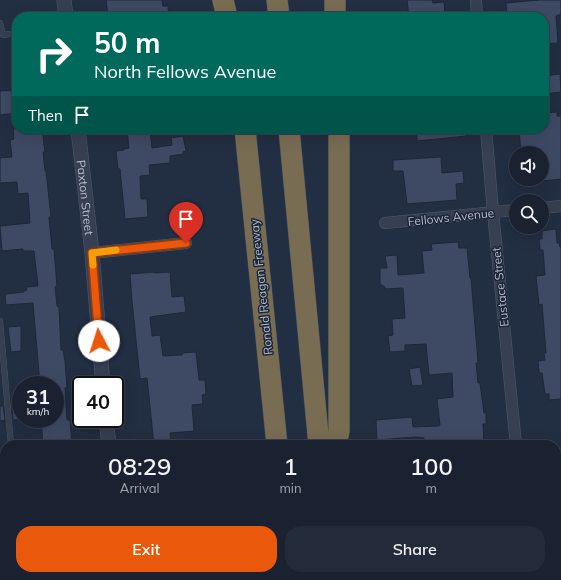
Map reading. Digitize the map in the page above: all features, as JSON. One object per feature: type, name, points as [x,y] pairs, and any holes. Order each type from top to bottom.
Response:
[{"type":"highway","points":[[223,0],[226,12]]},
{"type":"highway","points":[[233,0],[234,12]]},
{"type":"highway","points":[[277,0],[278,12]]},
{"type":"highway","points":[[335,0],[336,12]]},
{"type":"highway","name":"Ronald Reagan Freeway","points":[[245,134],[276,440]]},
{"type":"highway","points":[[289,134],[319,440]]},
{"type":"highway","points":[[337,440],[339,431],[338,134]]},
{"type":"street","points":[[64,0],[65,12]]},
{"type":"street","points":[[476,0],[477,12]]},
{"type":"street","name":"Paxton Street","points":[[79,134],[92,253],[102,376]]},
{"type":"street","name":"Eustace Street","points":[[486,134],[492,212],[515,440]]},
{"type":"street","points":[[549,207],[561,206]]},
{"type":"street","name":"Fellows Avenue","points":[[386,223],[509,211]]},
{"type":"street","points":[[92,253],[186,243]]},
{"type":"street","points":[[107,428],[108,440]]},
{"type":"lane","points":[[0,23],[3,35],[12,34]]},
{"type":"lane","points":[[0,321],[11,440]]},
{"type":"building","points":[[106,0],[162,0],[163,6],[168,6],[169,12],[107,12]]},
{"type":"building","points":[[407,0],[432,0],[433,3],[444,2],[445,12],[408,12]]},
{"type":"building","points":[[561,0],[561,14],[556,16],[558,43],[549,44],[549,12],[507,12],[506,3]]},
{"type":"building","points":[[560,74],[561,92],[549,93],[549,75]]},
{"type":"building","points":[[12,90],[12,114],[0,115],[0,91]]},
{"type":"building","points":[[557,112],[557,116],[561,116],[561,179],[549,180],[549,146],[520,146],[519,134],[549,134],[549,113]]},
{"type":"building","points":[[14,134],[43,134],[45,152],[43,152],[51,217],[49,217],[52,249],[54,249],[57,286],[55,287],[57,306],[59,308],[61,350],[63,350],[65,361],[67,420],[70,420],[72,440],[43,440],[42,428],[64,428],[64,376],[39,376],[33,303],[6,305],[5,294],[24,292],[27,290],[26,287],[38,286],[34,251],[23,251],[23,249],[2,251],[0,226],[30,223],[28,193],[18,194],[17,182],[0,183],[0,158],[12,157],[10,140],[14,139]]},
{"type":"building","points":[[128,134],[151,134],[152,148],[172,145],[171,138],[183,136],[186,151],[183,152],[183,154],[170,156],[170,163],[149,165],[150,175],[140,176],[141,199],[147,199],[148,217],[125,219],[120,169],[118,169],[116,151],[129,148]]},
{"type":"building","points":[[417,134],[466,134],[466,136],[417,141]]},
{"type":"building","points":[[441,157],[442,173],[463,171],[464,183],[456,184],[457,200],[407,204],[403,171],[393,171],[393,160]]},
{"type":"building","points":[[556,229],[557,243],[559,243],[561,247],[561,399],[549,400],[549,394],[545,394],[542,373],[539,373],[538,361],[545,360],[544,353],[546,353],[542,304],[539,305],[536,276],[545,275],[543,250],[540,250],[539,239],[542,239],[542,234],[549,234],[549,230]]},
{"type":"building","points":[[458,242],[459,248],[467,248],[478,363],[476,363],[478,383],[480,383],[484,413],[486,413],[486,424],[483,424],[484,440],[424,440],[424,438],[415,437],[377,440],[376,420],[412,417],[413,427],[440,425],[437,399],[453,397],[452,373],[429,375],[426,344],[405,345],[405,351],[390,352],[388,336],[393,335],[392,319],[405,318],[403,288],[385,289],[385,287],[380,284],[380,268],[387,268],[385,256],[397,255],[398,275],[424,273],[422,251],[432,250],[431,244]]},
{"type":"building","points":[[170,272],[172,297],[184,296],[186,312],[150,317],[152,336],[160,335],[163,356],[182,355],[182,353],[196,352],[199,380],[205,380],[206,394],[202,395],[203,404],[192,405],[194,431],[170,433],[171,440],[153,440],[147,378],[140,379],[130,274]]},
{"type":"building","points":[[21,326],[21,351],[11,352],[8,327]]},
{"type":"building","points":[[420,367],[423,385],[412,386],[409,369]]},
{"type":"building","points":[[0,406],[3,406],[5,420],[0,421]]},
{"type":"slow traffic","points":[[93,265],[92,253],[116,250]]},
{"type":"route","points":[[99,341],[92,253],[186,243]]}]
